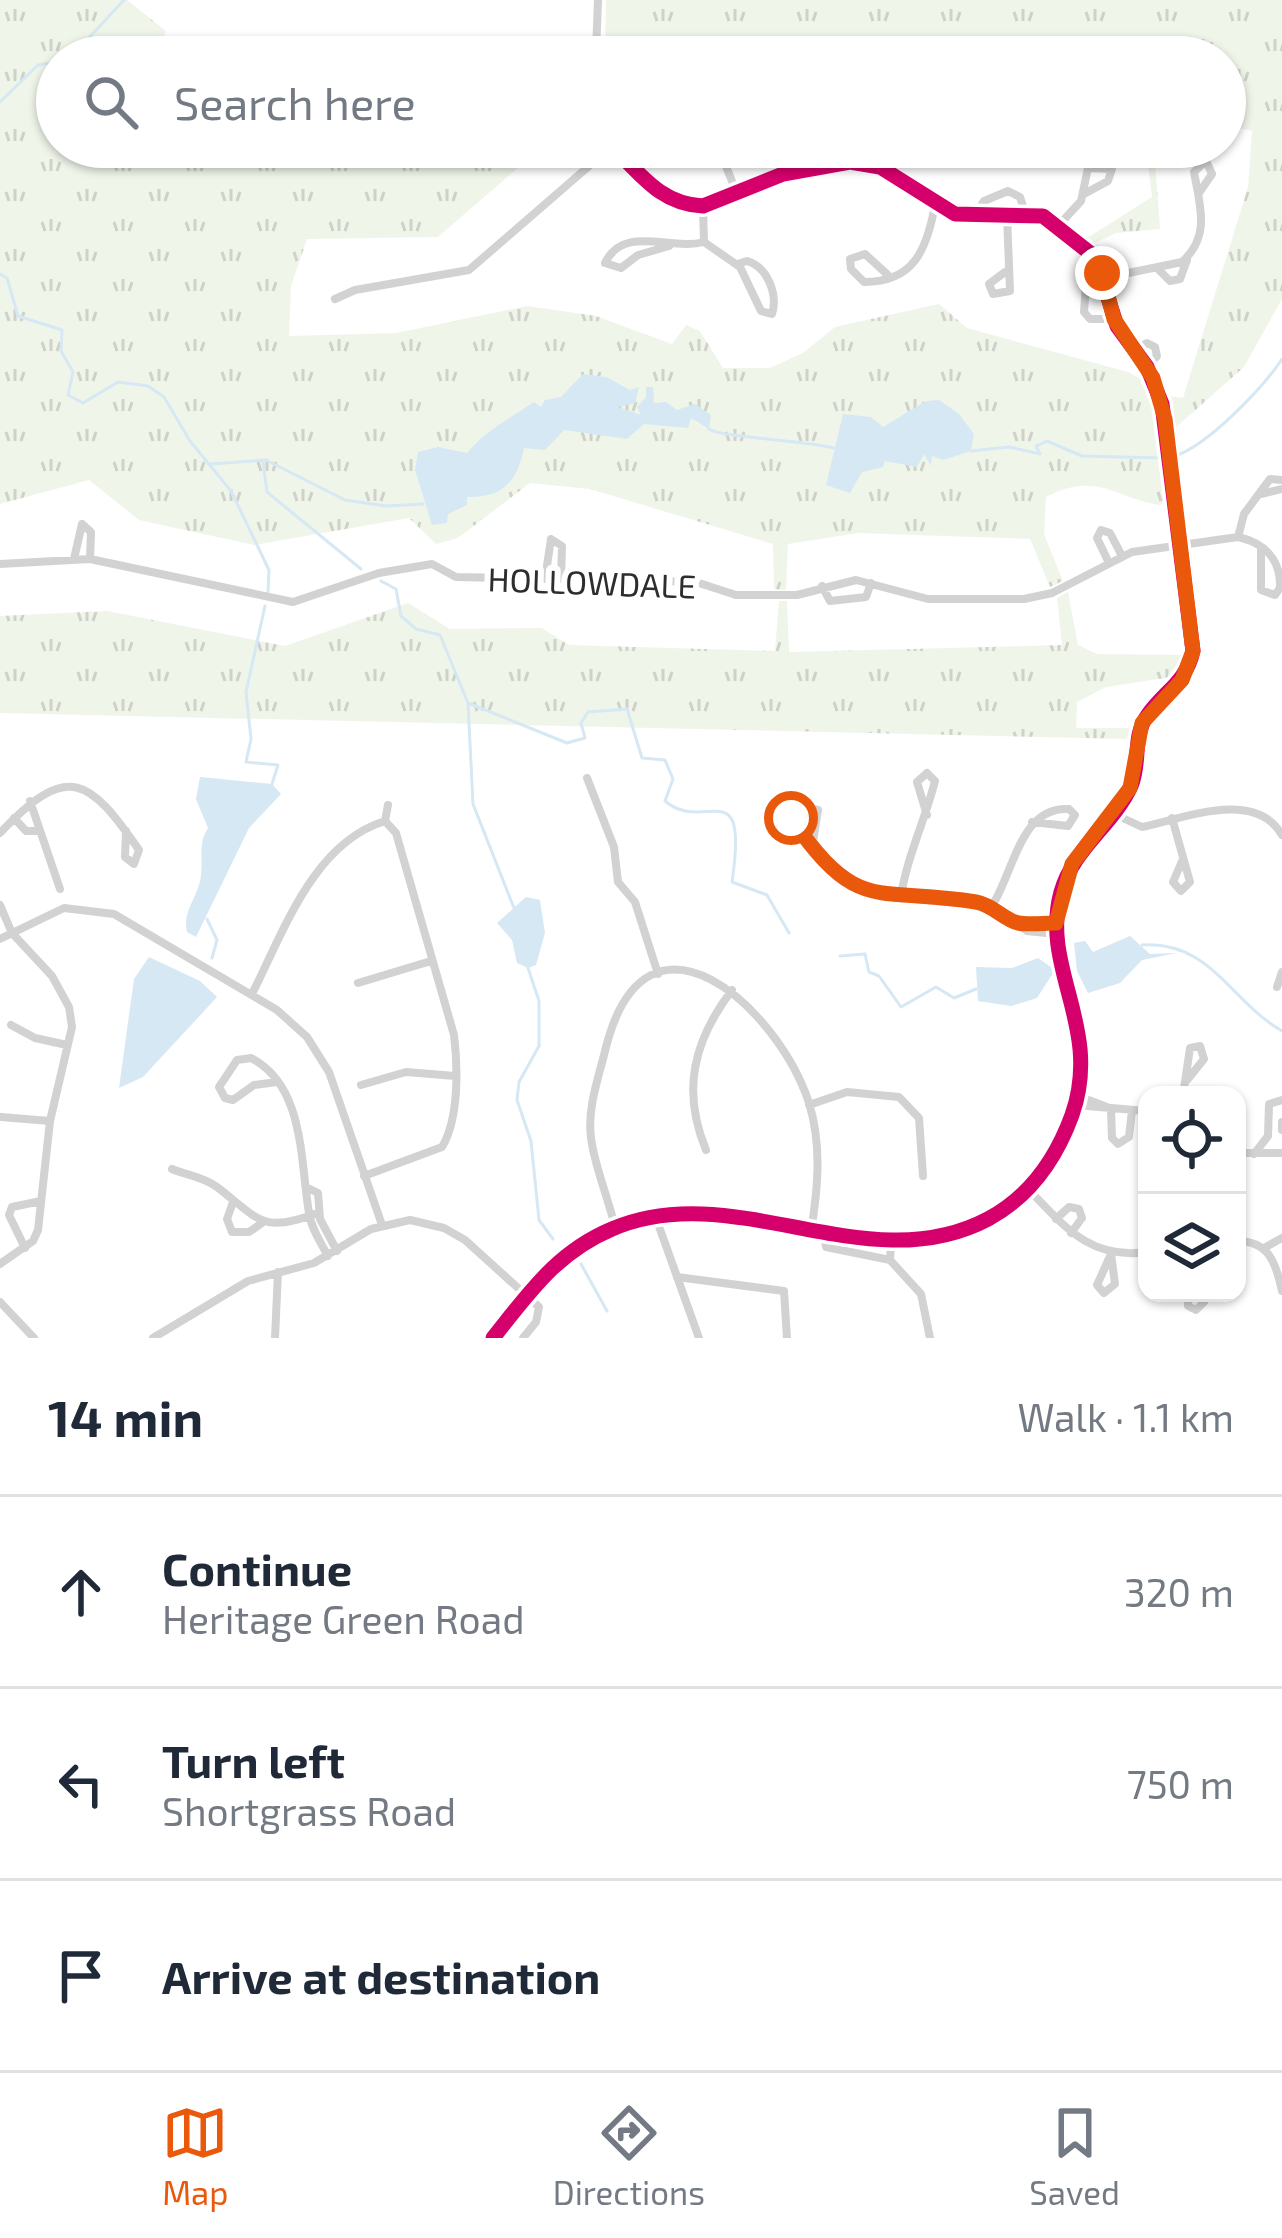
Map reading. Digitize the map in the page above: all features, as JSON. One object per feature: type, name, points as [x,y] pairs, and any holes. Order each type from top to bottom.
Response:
[{"type":"street","points":[[597,36],[598,0]]},
{"type":"street","points":[[335,299],[355,290],[469,270],[588,168]]},
{"type":"street","points":[[635,168],[673,202],[703,206],[809,168]]},
{"type":"street","points":[[727,168],[736,191]]},
{"type":"street","points":[[493,1338],[523,1297],[561,1258],[615,1227],[692,1215],[891,1243],[968,1229],[1028,1189],[1055,1151],[1077,1100],[1080,1025],[1056,923],[1072,864],[1134,778],[1142,723],[1182,680],[1191,660],[1193,637],[1165,419],[1147,367],[1114,319],[1103,275],[1086,246],[1059,225],[1026,215],[973,217],[935,206],[881,168]]},
{"type":"street","points":[[973,217],[984,201],[1008,191],[1020,197],[1026,215]]},
{"type":"street","points":[[1114,319],[1090,319],[1084,312],[1086,284],[1103,275],[1159,270],[1186,258],[1200,239],[1199,193]]},
{"type":"street","points":[[1059,225],[1084,194]]},
{"type":"street","points":[[703,206],[704,242]]},
{"type":"street","points":[[889,276],[866,254],[850,259],[850,269],[864,281],[889,276],[904,273],[923,254],[935,206]]},
{"type":"street","points":[[1006,272],[1007,216]]},
{"type":"street","points":[[669,246],[643,238],[613,251],[605,263],[621,268],[638,255],[704,242],[737,264],[760,311],[772,314],[775,297],[763,270],[747,261],[737,264]]},
{"type":"street","points":[[1134,350],[1147,344],[1155,347],[1157,356],[1147,367]]},
{"type":"street","points":[[1261,548],[1261,590],[1275,595],[1280,588],[1280,567],[1261,548],[1238,536],[1244,514],[1281,478]]},
{"type":"street","points":[[74,559],[82,524],[91,532],[90,560]]},
{"type":"street","points":[[1109,563],[1097,538],[1101,530],[1111,533],[1122,556]]},
{"type":"street","name":"HOLLOWDALE","points":[[0,564],[90,560],[293,602],[380,573],[432,564],[457,577],[696,582],[736,595],[797,595],[856,580],[928,599],[1024,599],[1052,593],[1122,556],[1238,536]]},
{"type":"street","points":[[545,579],[551,538],[562,545],[561,579]]},
{"type":"street","points":[[822,586],[839,604],[866,597],[871,583]]},
{"type":"street","points":[[901,896],[927,815],[935,782],[927,773],[917,782],[927,815]]},
{"type":"street","points":[[586,778],[614,847],[618,882],[635,902],[658,974]]},
{"type":"street","points":[[0,833],[29,801],[56,789],[84,790],[109,804],[126,831]]},
{"type":"street","points":[[29,801],[41,823],[38,831],[60,889]]},
{"type":"street","points":[[385,821],[388,806]]},
{"type":"street","points":[[812,848],[818,810],[796,806],[791,818],[812,848],[849,885],[901,896],[992,905],[1027,931],[1056,934]]},
{"type":"street","points":[[992,905],[1032,822],[1054,808],[1069,808],[1076,815],[1068,826],[1032,822]]},
{"type":"street","points":[[1112,813],[1136,826],[1205,812],[1277,827],[1280,811]]},
{"type":"street","points":[[14,818],[26,831],[38,831]]},
{"type":"street","points":[[1172,818],[1184,859]]},
{"type":"street","points":[[364,1176],[442,1147],[450,1130],[454,1076],[454,1035],[396,833],[385,821]]},
{"type":"street","points":[[251,994],[310,883],[355,833],[385,821]]},
{"type":"street","points":[[0,904],[12,933],[62,991],[72,1027],[50,1121],[38,1230],[25,1247],[0,1264]]},
{"type":"street","points":[[0,939],[64,908],[114,914],[292,1022],[320,1056],[382,1225]]},
{"type":"street","points":[[1015,922],[1056,923]]},
{"type":"street","points":[[358,982],[431,961]]},
{"type":"street","points":[[1276,986],[1282,972]]},
{"type":"street","points":[[615,1227],[591,1136],[593,1100],[618,1005],[635,984],[658,974],[702,974],[732,990],[775,1037],[809,1105],[818,1164],[811,1231]]},
{"type":"street","points":[[706,1150],[693,1109],[694,1064],[705,1029],[732,990]]},
{"type":"street","points":[[11,1024],[35,1038],[67,1045]]},
{"type":"street","points":[[277,1082],[254,1085],[233,1100],[225,1099],[219,1087],[224,1074],[244,1058],[263,1065],[277,1082],[294,1117],[313,1214],[333,1254]]},
{"type":"street","points":[[361,1085],[406,1072],[454,1076]]},
{"type":"street","points":[[1186,1086],[1188,1079]]},
{"type":"street","points":[[809,1105],[857,1091],[899,1097],[919,1118],[923,1176]]},
{"type":"street","points":[[1077,1100],[1138,1110]]},
{"type":"street","points":[[1254,1154],[1268,1136],[1269,1104],[1282,1100]]},
{"type":"street","points":[[1110,1108],[1112,1138],[1118,1144],[1130,1137],[1132,1110]]},
{"type":"street","points":[[1,1117],[50,1121]]},
{"type":"street","points":[[1246,1154],[1282,1154]]},
{"type":"street","points":[[172,1169],[206,1180],[264,1223],[283,1225],[313,1214]]},
{"type":"street","points":[[1028,1189],[1071,1233],[1111,1254],[1138,1252]]},
{"type":"street","points":[[25,1247],[9,1215],[12,1207],[40,1201]]},
{"type":"street","points":[[233,1202],[227,1219],[232,1232],[249,1232],[264,1223]]},
{"type":"street","points":[[1056,1219],[1069,1207],[1079,1209],[1082,1218],[1071,1233]]},
{"type":"street","points":[[656,1218],[699,1338]]},
{"type":"street","points":[[153,1338],[233,1288],[333,1254],[382,1225],[410,1220],[444,1228],[464,1240],[540,1314],[523,1338]]},
{"type":"street","points":[[824,1233],[826,1247],[835,1252],[890,1260],[921,1294],[930,1338]]},
{"type":"street","points":[[1264,1248],[1282,1238]]},
{"type":"street","points":[[890,1260],[891,1243]]},
{"type":"street","points":[[1246,1243],[1264,1248],[1278,1260],[1282,1291]]},
{"type":"street","points":[[275,1338],[278,1272]]},
{"type":"street","points":[[677,1277],[784,1291],[787,1338]]},
{"type":"street","points":[[0,1302],[34,1338]]},
{"type":"green space","points":[[0,0],[127,0],[166,31],[164,36],[36,36],[36,168],[518,168],[438,237],[307,239],[291,286],[289,336],[396,333],[527,306],[596,316],[672,344],[686,325],[700,331],[723,368],[770,368],[803,353],[835,327],[939,304],[967,328],[1128,372],[1150,384],[1170,496],[1160,505],[1104,488],[1078,486],[1046,497],[1044,534],[1063,581],[1050,587],[1030,539],[858,533],[788,544],[786,590],[774,589],[773,544],[590,489],[530,483],[458,538],[436,544],[409,518],[254,545],[139,520],[89,480],[0,504]]},
{"type":"green space","points":[[606,0],[1282,0],[1282,299],[1244,367],[1174,429],[1169,396],[1183,398],[1248,187],[1252,131],[1246,130],[1246,36],[605,36]]},
{"type":"green space","points":[[1149,168],[1156,168],[1160,229],[1116,233],[1093,244],[1087,238],[1152,197]]},
{"type":"green space","points":[[1068,592],[1078,645],[1097,654],[1187,655],[1172,677],[1106,687],[1077,702],[1076,728],[1132,728],[1130,739],[0,713],[0,616],[107,611],[285,646],[408,603],[450,629],[542,628],[569,645],[775,651],[779,601],[787,601],[789,652],[1062,645],[1057,598]]},
{"type":"water","points":[[583,374],[606,377],[630,390],[639,387],[635,403],[618,407],[641,415],[637,407],[646,397],[646,387],[653,387],[654,403],[666,402],[677,410],[695,404],[711,415],[709,429],[691,418],[688,428],[644,424],[627,439],[564,430],[545,450],[524,448],[506,486],[490,495],[467,497],[467,505],[448,514],[447,523],[432,525],[415,470],[418,452],[438,447],[467,453],[534,402],[541,407],[545,400],[561,397]]},
{"type":"water","points":[[939,400],[959,414],[974,434],[971,451],[943,460],[932,456],[931,466],[924,454],[917,467],[885,461],[883,467],[862,472],[850,493],[826,485],[843,414],[871,417],[883,427],[926,401]]},
{"type":"water","points":[[200,777],[272,784],[281,794],[249,828],[196,937],[187,932],[186,924],[200,883],[208,828],[196,799]]},
{"type":"water","points":[[526,897],[540,900],[545,933],[536,965],[528,968],[517,963],[512,940],[497,923]]},
{"type":"water","points":[[1130,936],[1150,954],[1177,953],[1142,960],[1120,983],[1088,993],[1077,971],[1074,943],[1085,941],[1093,952]]},
{"type":"water","points":[[149,957],[200,981],[217,997],[143,1077],[119,1088],[134,979]]},
{"type":"water","points":[[1038,958],[1055,970],[1037,998],[1011,1006],[978,1001],[976,967],[1012,968]]},
{"type":"waterway","points":[[91,36],[124,0]]},
{"type":"waterway","points":[[0,102],[36,67]]},
{"type":"waterway","points":[[0,274],[7,278],[18,316],[62,330],[61,351],[73,372],[68,395],[83,403],[118,382],[148,386],[164,397],[190,441],[231,491],[269,570],[268,592]]},
{"type":"waterway","points":[[1175,456],[1233,415],[1282,359]]},
{"type":"waterway","points":[[709,429],[834,448]]},
{"type":"waterway","points":[[971,451],[1009,447],[1040,454],[1036,446],[1047,441],[1082,456],[1164,458]]},
{"type":"waterway","points":[[210,464],[266,460],[345,500],[386,506],[423,504]]},
{"type":"waterway","points":[[263,462],[267,492],[361,569]]},
{"type":"waterway","points":[[381,581],[396,589],[401,616],[416,629],[440,635],[468,703],[473,804],[514,908]]},
{"type":"waterway","points":[[265,606],[246,692],[251,739],[246,762],[278,765],[272,784]]},
{"type":"waterway","points":[[468,703],[567,743],[585,738],[581,723],[588,712],[627,709],[642,758],[665,760],[673,779],[665,801],[680,810],[729,815],[736,847],[732,882],[767,895],[789,933]]},
{"type":"waterway","points":[[207,919],[217,940],[212,958]]},
{"type":"waterway","points":[[1142,945],[1166,946],[1203,962],[1282,1031]]},
{"type":"waterway","points":[[840,956],[865,954],[869,972],[879,976],[901,1007],[936,987],[954,998],[976,989]]},
{"type":"waterway","points":[[528,968],[539,1001],[539,1046],[519,1082],[517,1100],[531,1141],[539,1220],[553,1239]]},
{"type":"waterway","points":[[581,1264],[607,1311]]},
{"type":"cycle path","points":[[634,168],[663,194],[703,206],[783,174],[816,168]]},
{"type":"cycle path","points":[[493,1338],[545,1275],[575,1249],[612,1229],[658,1216],[705,1214],[895,1240],[942,1236],[988,1219],[1028,1188],[1049,1161],[1072,1115],[1080,1083],[1080,1054],[1058,947],[1061,892],[1074,863],[1131,786],[1142,724],[1180,679],[1193,651],[1162,404],[1147,367],[1117,326],[1095,257],[1043,216],[955,214],[882,168]]},
{"type":"route","points":[[791,818],[822,862],[849,885],[913,899],[992,905],[1015,922],[1056,923],[1072,864],[1130,788],[1142,723],[1182,680],[1193,651],[1165,419],[1153,378],[1117,326],[1102,273]]}]
